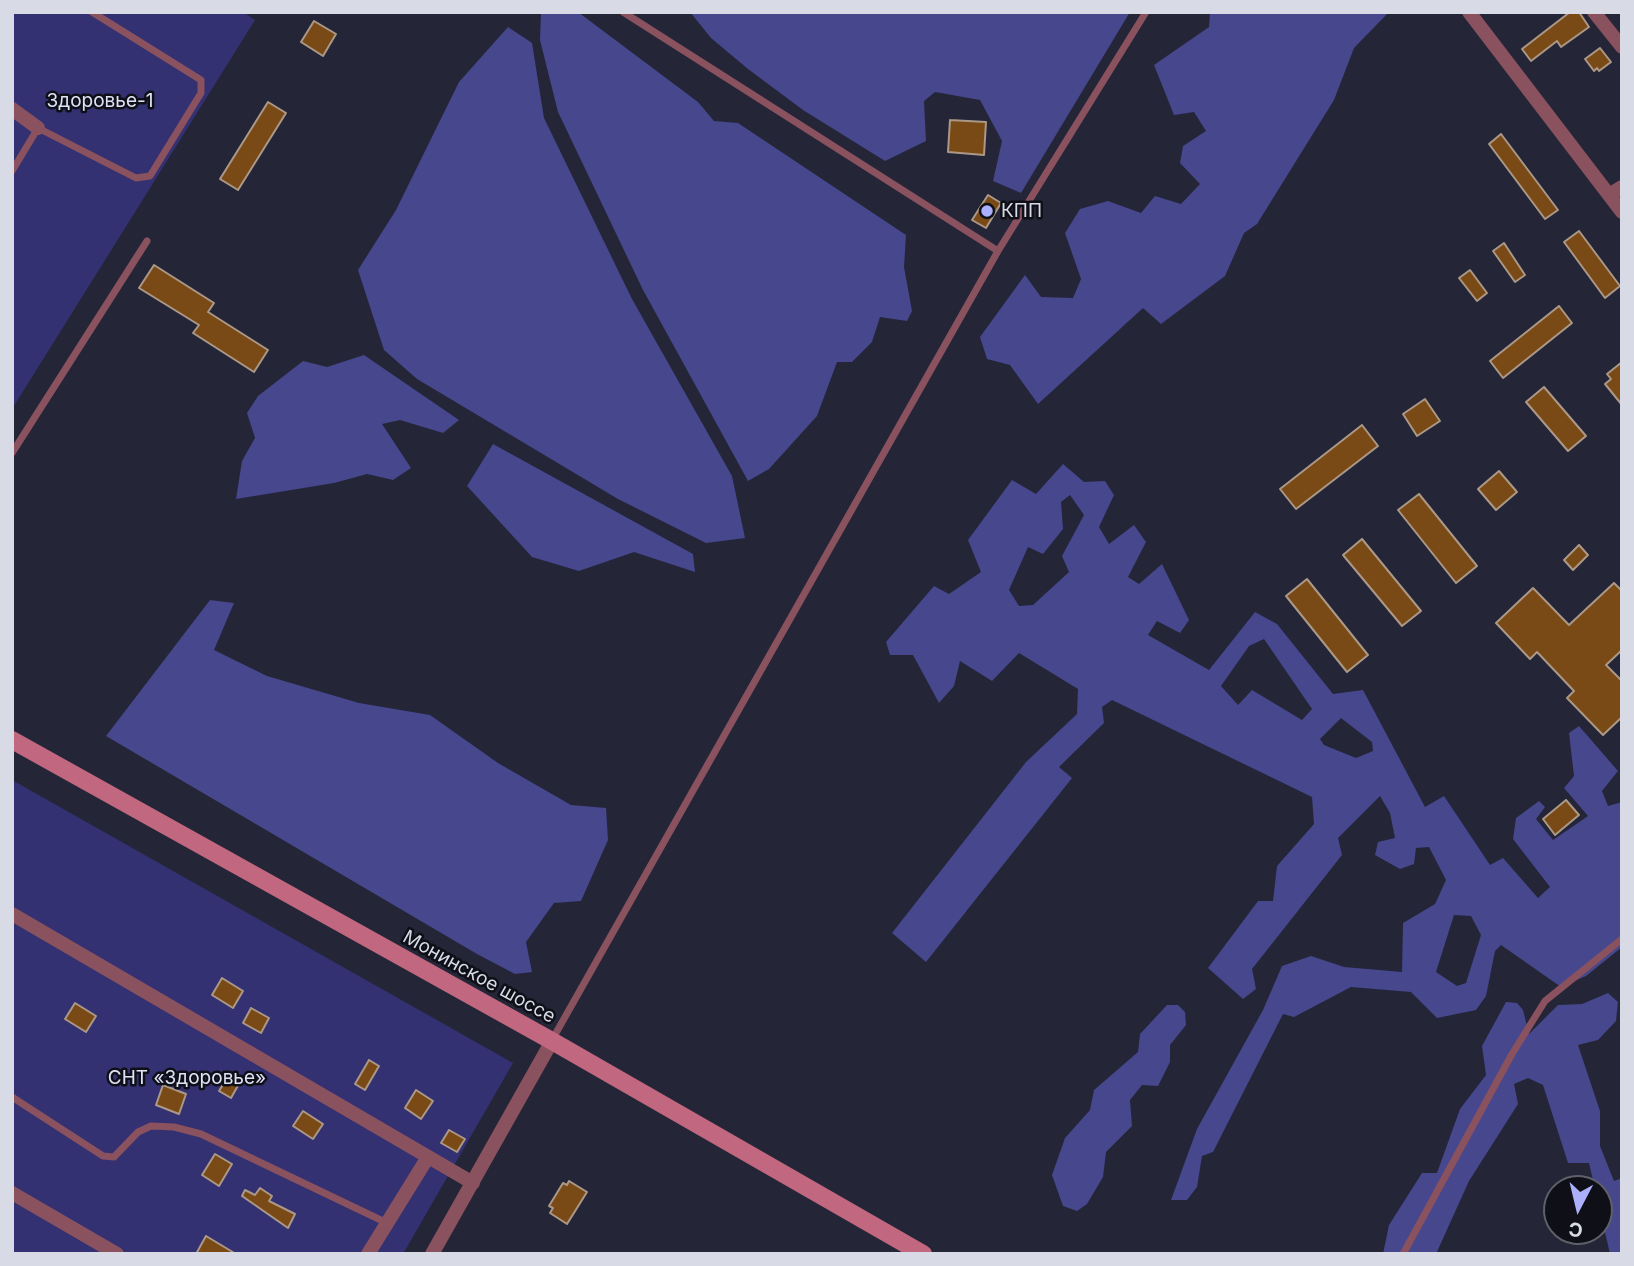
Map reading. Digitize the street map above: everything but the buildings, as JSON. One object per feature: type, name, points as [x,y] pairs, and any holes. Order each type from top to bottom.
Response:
[{"type":"main road","name":"Монинское шоссе","points":[[12,740],[552,1041],[923,1254]]},
{"type":"street","points":[[1469,12],[1615,191],[1622,212]]},
{"type":"street","points":[[1594,12],[1622,47]]},
{"type":"street","points":[[12,109],[38,128]]},
{"type":"street","points":[[12,914],[473,1182]]},
{"type":"street","points":[[433,1253],[552,1041]]},
{"type":"street","points":[[368,1254],[428,1157]]},
{"type":"street","points":[[12,1192],[117,1254]]},
{"type":"lane","points":[[12,171],[38,128],[136,178],[150,176],[201,93],[201,80],[92,12]]},
{"type":"lane","points":[[623,12],[998,251]]},
{"type":"lane","points":[[552,1041],[998,251],[1146,12]]},
{"type":"lane","points":[[12,453],[147,241]]},
{"type":"lane","points":[[1403,1254],[1512,1054],[1545,1001],[1622,939]]},
{"type":"lane","points":[[12,1097],[103,1156],[114,1157],[138,1132],[151,1126],[174,1127],[201,1134],[387,1223]]},
{"type":"green space","name":"Здоровье-1","points":[[12,12],[243,12],[255,20],[12,409]]},
{"type":"green space","name":"СНТ «Здоровье»","points":[[12,780],[513,1063],[403,1254],[12,1254]]},
{"type":"shaded area","points":[[541,12],[578,12],[698,102],[714,121],[738,123],[906,235],[904,267],[912,311],[907,321],[880,317],[872,342],[852,362],[837,362],[817,416],[769,469],[748,481],[643,290],[558,112],[540,40]]},
{"type":"shaded area","points":[[690,12],[1130,12],[1021,193],[993,181],[1002,141],[980,100],[935,92],[924,101],[926,141],[885,161],[803,110],[748,69],[711,38]]},
{"type":"shaded area","points":[[1210,12],[1389,12],[1354,48],[1334,100],[1257,224],[1244,233],[1225,276],[1161,324],[1143,308],[1038,404],[1010,365],[987,359],[980,337],[1025,275],[1041,297],[1073,298],[1081,279],[1065,233],[1080,209],[1108,201],[1141,213],[1155,196],[1181,204],[1200,184],[1180,163],[1183,146],[1206,131],[1194,112],[1174,115],[1154,65],[1209,27]]},
{"type":"shaded area","points":[[508,27],[532,43],[544,118],[632,299],[732,476],[745,538],[706,543],[618,499],[417,379],[384,350],[358,270],[396,210],[459,82]]},
{"type":"shaded area","points":[[364,355],[459,420],[443,433],[400,420],[382,424],[411,468],[393,480],[367,474],[334,483],[236,499],[242,461],[255,438],[247,413],[258,396],[303,361],[327,367]]},
{"type":"shaded area","points":[[493,444],[693,554],[695,572],[634,552],[579,571],[532,557],[467,486]]},
{"type":"shaded area","points":[[1063,464],[1084,482],[1105,481],[1114,495],[1099,527],[1109,544],[1134,525],[1146,542],[1128,577],[1139,584],[1162,564],[1189,620],[1180,633],[1157,621],[1148,635],[1209,670],[1255,612],[1277,624],[1333,694],[1363,690],[1425,807],[1444,796],[1490,865],[1503,858],[1538,898],[1550,887],[1513,839],[1516,818],[1539,801],[1545,807],[1536,819],[1553,840],[1588,816],[1564,788],[1574,776],[1569,733],[1579,726],[1618,771],[1602,791],[1608,806],[1622,802],[1622,947],[1586,976],[1561,987],[1501,945],[1495,951],[1486,996],[1476,1010],[1437,1018],[1411,992],[1351,987],[1294,1017],[1283,1014],[1213,1152],[1202,1156],[1197,1187],[1187,1200],[1171,1200],[1197,1129],[1263,1010],[1282,966],[1311,956],[1344,967],[1402,972],[1403,923],[1435,904],[1446,880],[1429,847],[1416,848],[1414,864],[1400,869],[1375,855],[1378,842],[1395,838],[1390,813],[1380,796],[1338,838],[1342,855],[1252,969],[1256,989],[1243,999],[1208,968],[1258,901],[1273,901],[1277,866],[1314,824],[1312,797],[1112,700],[1102,707],[1104,723],[1059,767],[1072,778],[926,962],[892,933],[1026,762],[1077,714],[1078,689],[1019,653],[992,681],[960,661],[954,686],[939,703],[913,655],[890,655],[886,642],[934,586],[949,594],[981,572],[968,540],[1012,480],[1036,494]],"holes":[[[1070,495],[1084,515],[1062,556],[1069,572],[1033,605],[1019,606],[1009,590],[1028,547],[1043,554],[1063,529],[1061,502]],[[1264,639],[1312,709],[1302,720],[1252,690],[1238,705],[1221,686],[1249,646]],[[1341,718],[1372,742],[1373,751],[1356,758],[1324,745],[1320,739]],[[1454,915],[1471,916],[1481,935],[1466,983],[1457,986],[1436,972]]]},
{"type":"shaded area","points":[[210,600],[234,603],[214,650],[267,676],[359,703],[430,715],[498,763],[571,805],[606,808],[608,840],[581,901],[554,903],[526,942],[532,972],[515,974],[477,954],[106,736]]},
{"type":"shaded area","points":[[1608,993],[1618,1002],[1616,1021],[1598,1040],[1578,1045],[1600,1111],[1600,1146],[1612,1175],[1592,1175],[1589,1163],[1568,1163],[1543,1085],[1528,1078],[1514,1084],[1518,1104],[1469,1181],[1436,1254],[1383,1254],[1389,1225],[1422,1173],[1437,1173],[1460,1109],[1486,1075],[1482,1046],[1506,1002],[1517,1003],[1523,1010],[1529,1034],[1558,1005],[1582,1004]]},
{"type":"shaded area","points":[[1167,1005],[1178,1005],[1185,1012],[1186,1025],[1170,1045],[1170,1062],[1158,1086],[1142,1085],[1130,1100],[1132,1126],[1106,1152],[1103,1177],[1087,1204],[1077,1211],[1063,1206],[1052,1175],[1065,1138],[1090,1110],[1094,1090],[1138,1052],[1140,1034]]},
{"type":"shaded area","points":[[1613,1178],[1614,1181],[1622,1178],[1622,1254],[1610,1254],[1608,1245],[1613,1245]]},
{"type":"place","name":"КПП","points":[[987,211]]}]
